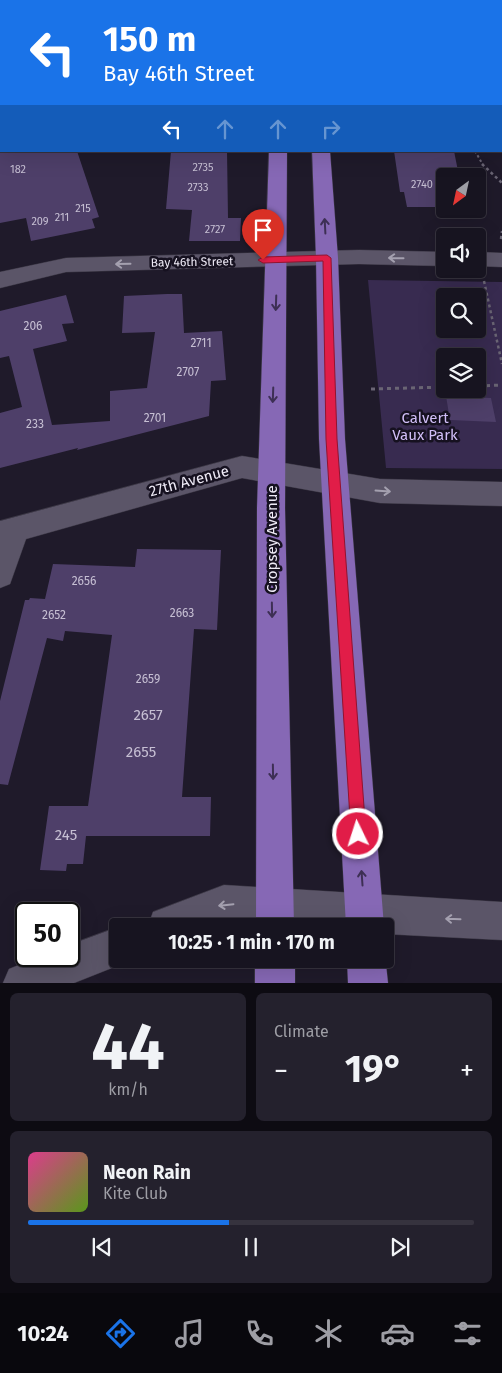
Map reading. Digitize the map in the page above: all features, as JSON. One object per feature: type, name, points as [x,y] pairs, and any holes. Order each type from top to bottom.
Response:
[{"type":"main road","name":"Cropsey Avenue","points":[[275,917],[271,472],[278,152]]},
{"type":"main road","points":[[321,152],[327,258],[332,439],[364,918]]},
{"type":"main road","points":[[275,968],[275,983]]},
{"type":"main road","points":[[367,968],[368,983]]},
{"type":"street","name":"Bay 46th Street","points":[[0,280],[66,265],[327,258],[436,258]]},
{"type":"street","points":[[486,259],[502,260]]},
{"type":"street","name":"27th Avenue","points":[[8,532],[242,467],[380,491],[502,494]]},
{"type":"street","points":[[0,574],[8,532]]},
{"type":"street","points":[[188,918],[224,904],[275,917],[305,918]]},
{"type":"street","points":[[394,920],[502,921]]},
{"type":"street","points":[[23,983],[109,950]]},
{"type":"path","points":[[475,152],[480,162],[502,183]]},
{"type":"path","points":[[484,280],[502,364]]},
{"type":"path","points":[[486,386],[502,385]]},
{"type":"path","points":[[371,389],[436,387]]},
{"type":"green space","name":"Calvert Vaux Park","points":[[368,280],[502,282],[502,469],[386,468]]},
{"type":"building","points":[[0,152],[77,152],[99,217],[92,219],[95,228],[31,241],[26,218],[0,223]]},
{"type":"building","points":[[171,152],[227,152],[228,218],[241,218],[240,241],[189,241],[192,210],[166,209]]},
{"type":"building","points":[[394,152],[454,152],[457,168],[436,168],[436,207],[407,207],[404,192],[400,192]]},
{"type":"building","points":[[182,294],[184,333],[222,331],[226,380],[211,381],[209,416],[0,468],[0,413],[22,407],[9,356],[0,358],[0,311],[66,295],[74,323],[62,324],[67,341],[33,349],[52,425],[110,421],[110,391],[147,388],[155,332],[122,333],[124,296]]},
{"type":"building","points":[[446,398],[491,398],[496,422],[450,420]]},
{"type":"building","points":[[137,549],[221,550],[217,630],[194,629],[182,797],[211,797],[210,836],[86,836],[83,864],[67,864],[66,871],[40,870],[49,806],[88,806],[112,635],[65,631],[63,641],[47,638],[8,785],[0,784],[0,701],[25,600],[30,598],[45,599],[53,564],[135,567]]},
{"type":"route","points":[[263,260],[327,258],[332,439],[358,834]]}]
